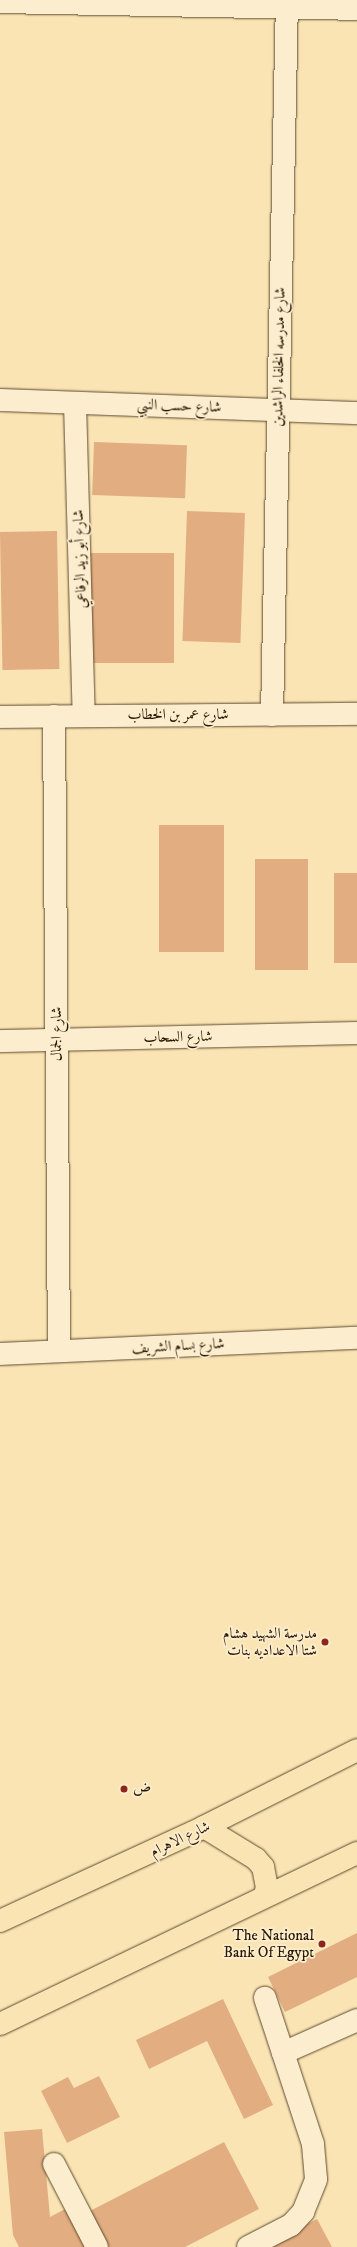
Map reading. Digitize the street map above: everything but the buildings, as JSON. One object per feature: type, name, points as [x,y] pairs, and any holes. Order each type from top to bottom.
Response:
[{"type":"main road","name":"شارع الاهرام","points":[[0,1921],[204,1827],[357,1750]]},
{"type":"main road","points":[[204,1827],[256,1859],[263,1867],[267,1888],[264,1898]]},
{"type":"main road","points":[[0,2024],[357,1853]]},
{"type":"street","points":[[0,2],[287,4],[357,9]]},
{"type":"street","name":"شارع مدرسه الخلفاء الراشدين","points":[[272,715],[287,4]]},
{"type":"street","name":"شارع حسب النبي","points":[[0,400],[357,413]]},
{"type":"street","name":"شارع أبو زيد الرفاعي","points":[[75,403],[84,716]]},
{"type":"street","name":"شارع عمر بن الخطاب","points":[[0,716],[357,714]]},
{"type":"street","name":"شارع الجمال","points":[[54,716],[59,1352]]},
{"type":"street","name":"شارع السحاب","points":[[0,1041],[357,1033]]},
{"type":"street","name":"شارع بسام الشريف","points":[[0,1354],[357,1338]]},
{"type":"street","points":[[248,2247],[291,2225],[303,2212],[316,2179],[313,2144],[265,1998]]},
{"type":"street","points":[[283,2053],[357,2020]]},
{"type":"street","points":[[54,2164],[97,2247]]},
{"type":"place","name":"مدرسة الشهيد هشام شتا الاعداديه بنات","points":[[325,1642]]},
{"type":"place","name":"ض","points":[[124,1789]]},
{"type":"place","name":"The National Bank Of Egypt","points":[[322,1944]]}]
